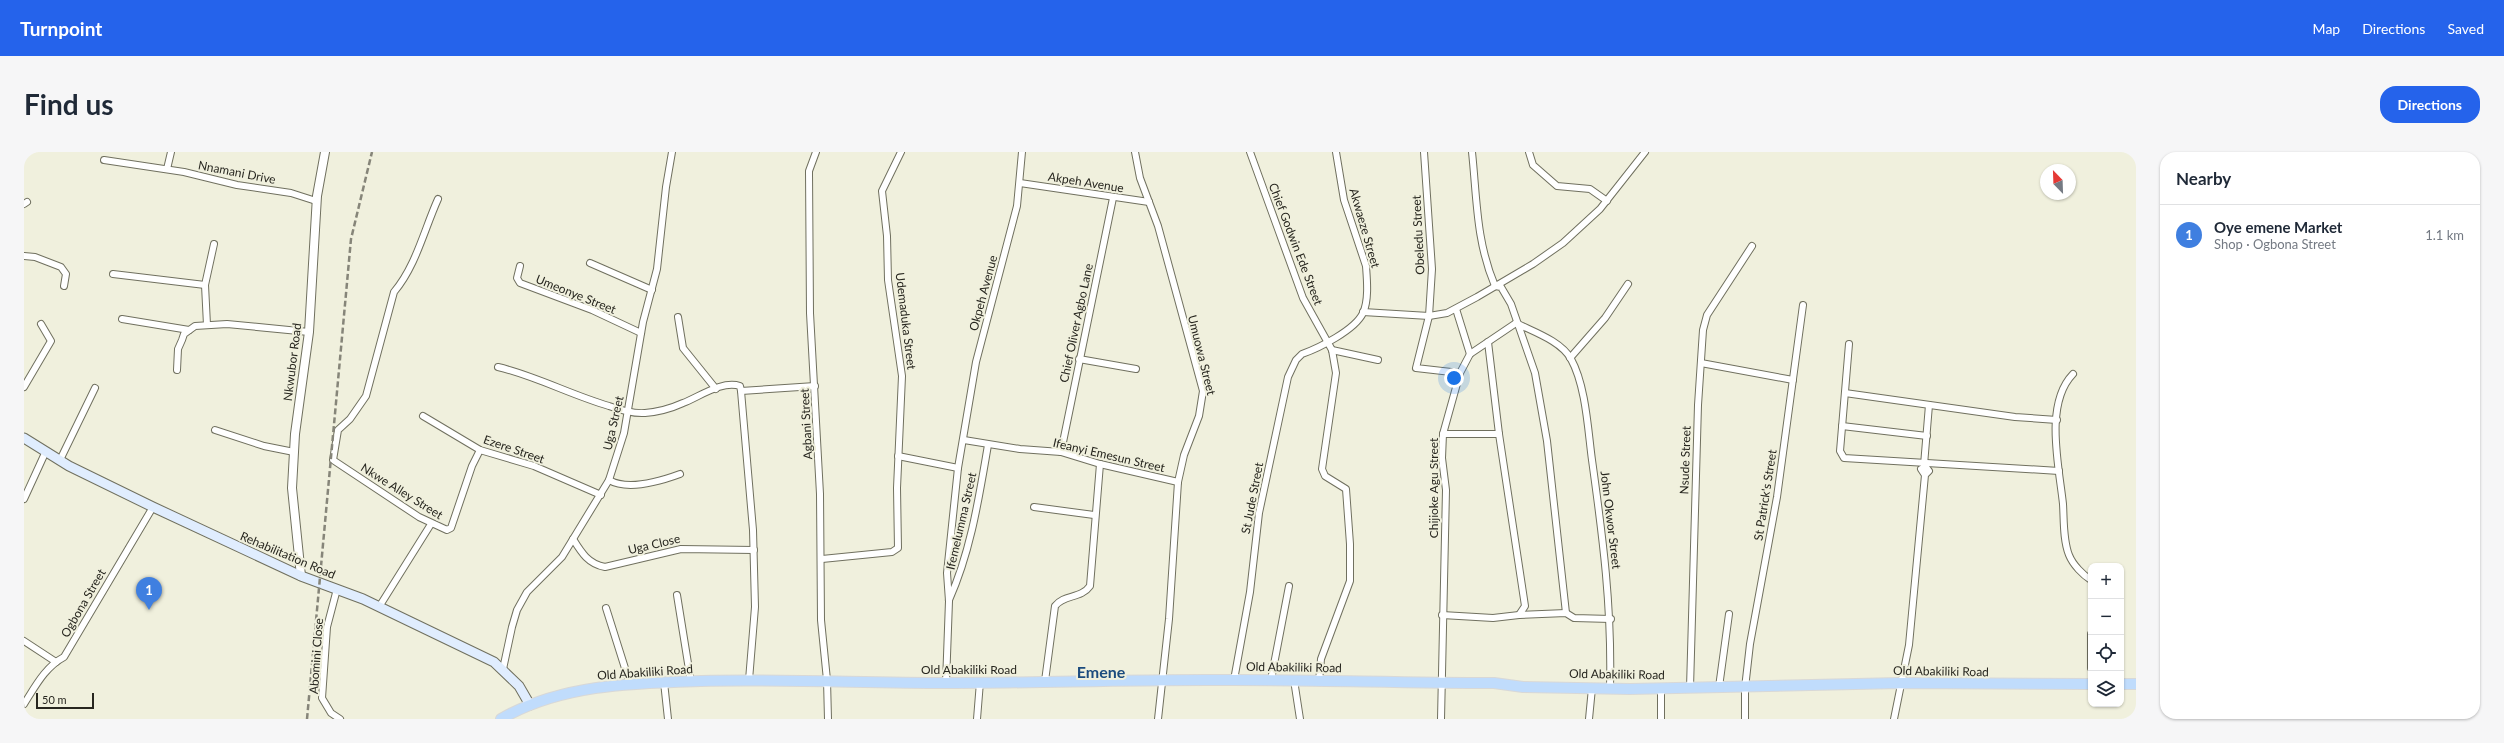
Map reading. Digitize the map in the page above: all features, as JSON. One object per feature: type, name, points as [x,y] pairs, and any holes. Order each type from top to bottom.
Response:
[{"type":"main road","name":"Rehabilitation Road","points":[[24,438],[60,460],[153,507],[302,576],[379,607],[486,658],[503,669],[519,686],[530,705]]},
{"type":"main road","name":"Old Abakiliki Road","points":[[507,717],[530,705],[588,689],[664,682],[749,680],[946,683],[1161,680],[1319,680],[1494,683],[1524,686],[1592,688],[1745,688],[1900,683],[2088,684]]},
{"type":"main road","points":[[2124,684],[2136,684]]},
{"type":"street","points":[[168,169],[171,152]]},
{"type":"street","name":"Nkwubor Road","points":[[302,576],[293,506],[294,452],[309,332],[316,201],[326,152]]},
{"type":"street","name":"Uga Street","points":[[503,669],[517,610],[527,592],[562,557],[609,480],[624,433],[641,332],[657,269],[666,187],[672,152]]},
{"type":"street","name":"Agbani Street","points":[[816,152],[810,167],[810,313],[815,386],[822,559],[821,620],[827,680],[828,719]]},
{"type":"street","name":"Udemaduka Street","points":[[822,559],[892,552],[898,548],[898,456],[902,376],[888,280],[887,236],[882,192],[901,152]]},
{"type":"street","name":"Okpeh Avenue","points":[[964,440],[968,404],[976,362],[1012,228],[1020,182],[1022,152]]},
{"type":"street","name":"Umuowa Street","points":[[1135,152],[1148,202],[1158,226],[1203,391],[1199,416],[1184,455],[1178,482],[1170,619],[1161,680],[1158,719]]},
{"type":"street","name":"Chief Godwin Ede Street","points":[[1250,152],[1303,298],[1332,350],[1336,373],[1322,469],[1325,476],[1346,489],[1351,565],[1350,581],[1321,659],[1319,680]]},
{"type":"street","name":"Akwaeze Street","points":[[1336,152],[1344,200],[1366,266],[1367,276],[1363,312]]},
{"type":"street","name":"Obeledu Street","points":[[1424,152],[1432,269],[1429,316],[1416,368],[1460,373]]},
{"type":"street","points":[[1472,152],[1476,219],[1487,267],[1495,286],[1501,288],[1508,299],[1535,373],[1547,441],[1566,613]]},
{"type":"street","points":[[1529,152],[1533,165],[1557,186],[1590,190],[1607,201]]},
{"type":"street","points":[[1327,341],[1353,325],[1363,312],[1429,316],[1447,314],[1533,264],[1563,243],[1607,201],[1645,152]]},
{"type":"street","name":"Nnamani Drive","points":[[104,160],[168,169],[237,185],[291,193],[316,201]]},
{"type":"street","name":"Akpeh Avenue","points":[[1020,182],[1113,198],[1148,202]]},
{"type":"street","name":"Chief Oliver Agbo Lane","points":[[1061,452],[1068,424],[1079,359],[1113,198]]},
{"type":"street","name":"Nkwe Alley Street","points":[[438,199],[413,261],[392,298],[366,396],[350,419],[338,430],[333,460],[431,524],[446,530],[451,528],[472,466],[480,450]]},
{"type":"street","points":[[207,325],[205,285],[214,244]]},
{"type":"street","name":"Nsude Street","points":[[1690,688],[1693,550],[1701,362],[1707,315],[1752,246]]},
{"type":"street","points":[[24,256],[35,257],[61,266],[66,274],[64,286]]},
{"type":"street","points":[[590,263],[652,290]]},
{"type":"street","name":"Umeonye Street","points":[[520,266],[517,278],[520,283],[592,310],[641,332]]},
{"type":"street","points":[[113,274],[205,285]]},
{"type":"street","points":[[1570,358],[1605,318],[1628,284]]},
{"type":"street","name":"St Patrick's Street","points":[[1745,719],[1745,688],[1750,644],[1777,497],[1803,305]]},
{"type":"street","points":[[1456,309],[1470,354]]},
{"type":"street","points":[[678,318],[683,348],[716,389]]},
{"type":"street","points":[[122,319],[189,330]]},
{"type":"street","name":"John Okwor Street","points":[[1516,323],[1556,344],[1570,358],[1583,400],[1611,619],[1610,688]]},
{"type":"street","name":"Chijioke Agu Street","points":[[1441,719],[1442,614],[1446,490],[1442,458],[1443,434],[1460,373],[1470,354],[1516,323]]},
{"type":"street","points":[[24,387],[51,341],[41,324]]},
{"type":"street","points":[[177,370],[178,349],[184,334],[195,326],[227,324],[309,332]]},
{"type":"street","name":"St Jude Street","points":[[1234,680],[1250,592],[1259,513],[1288,377],[1296,360],[1302,354],[1327,341]]},
{"type":"street","points":[[1488,342],[1499,434],[1524,593],[1525,606],[1519,615]]},
{"type":"street","points":[[1849,344],[1840,451],[1844,458],[1970,467],[2059,471]]},
{"type":"street","points":[[1332,350],[1378,360]]},
{"type":"street","points":[[1079,359],[1136,369]]},
{"type":"street","points":[[1701,362],[1792,380]]},
{"type":"street","points":[[498,367],[519,372],[573,395],[628,412],[644,413],[658,410],[682,404],[716,389],[738,385],[741,391],[754,550],[754,607],[749,680]]},
{"type":"street","points":[[2073,374],[2063,387],[2057,420],[2056,454],[2069,556],[2082,573],[2088,578]]},
{"type":"street","points":[[741,391],[815,386]]},
{"type":"street","points":[[60,460],[95,388]]},
{"type":"street","points":[[1844,393],[2015,417],[2057,420]]},
{"type":"street","points":[[1924,464],[1929,405]]},
{"type":"street","name":"Ezere Street","points":[[423,416],[480,450],[534,466],[601,495]]},
{"type":"street","points":[[1842,426],[1927,436]]},
{"type":"street","points":[[215,430],[264,446],[294,452]]},
{"type":"street","points":[[1443,434],[1499,434]]},
{"type":"street","points":[[946,683],[949,601],[947,573],[958,468],[964,440]]},
{"type":"street","name":"Ifeanyi Emesun Street","points":[[964,440],[1061,452],[1100,464],[1178,482]]},
{"type":"street","name":"Ifemelumma Street","points":[[949,601],[959,577],[972,529],[988,444]]},
{"type":"street","points":[[24,499],[46,451]]},
{"type":"street","points":[[898,456],[958,468]]},
{"type":"street","points":[[1045,682],[1055,606],[1062,599],[1083,594],[1090,586],[1094,515],[1100,464]]},
{"type":"street","points":[[1894,719],[1900,683],[1909,645],[1925,475],[1928,473],[1929,469],[1924,464]]},
{"type":"street","points":[[609,480],[614,483],[630,484],[665,479],[680,474]]},
{"type":"street","points":[[1034,506],[1094,515]]},
{"type":"street","name":"Ogbona Street","points":[[24,704],[56,662],[64,657],[153,507]]},
{"type":"street","points":[[379,607],[431,524]]},
{"type":"street","name":"Uga Close","points":[[573,539],[588,560],[596,566],[604,566],[694,547],[754,550]]},
{"type":"street","points":[[1271,680],[1289,586]]},
{"type":"street","name":"Abomini Close","points":[[337,589],[327,627],[322,698],[331,713],[340,719]]},
{"type":"street","points":[[677,595],[691,682]]},
{"type":"street","points":[[606,608],[630,684]]},
{"type":"street","points":[[1442,614],[1493,618],[1519,615],[1566,613],[1574,618],[1611,619]]},
{"type":"street","points":[[1719,688],[1729,614]]},
{"type":"street","points":[[24,641],[56,662]]},
{"type":"street","points":[[1294,680],[1300,719]]},
{"type":"street","points":[[664,682],[668,719]]},
{"type":"street","points":[[977,719],[980,682]]},
{"type":"street","points":[[1589,719],[1592,688]]},
{"type":"street","points":[[1660,719],[1661,688]]},
{"type":"railway","points":[[307,719],[351,239],[372,152]]},
{"type":"place","name":"Oye emene Market","points":[[149,610]]},
{"type":"district","name":"Emene","points":[[1101,671]]}]
